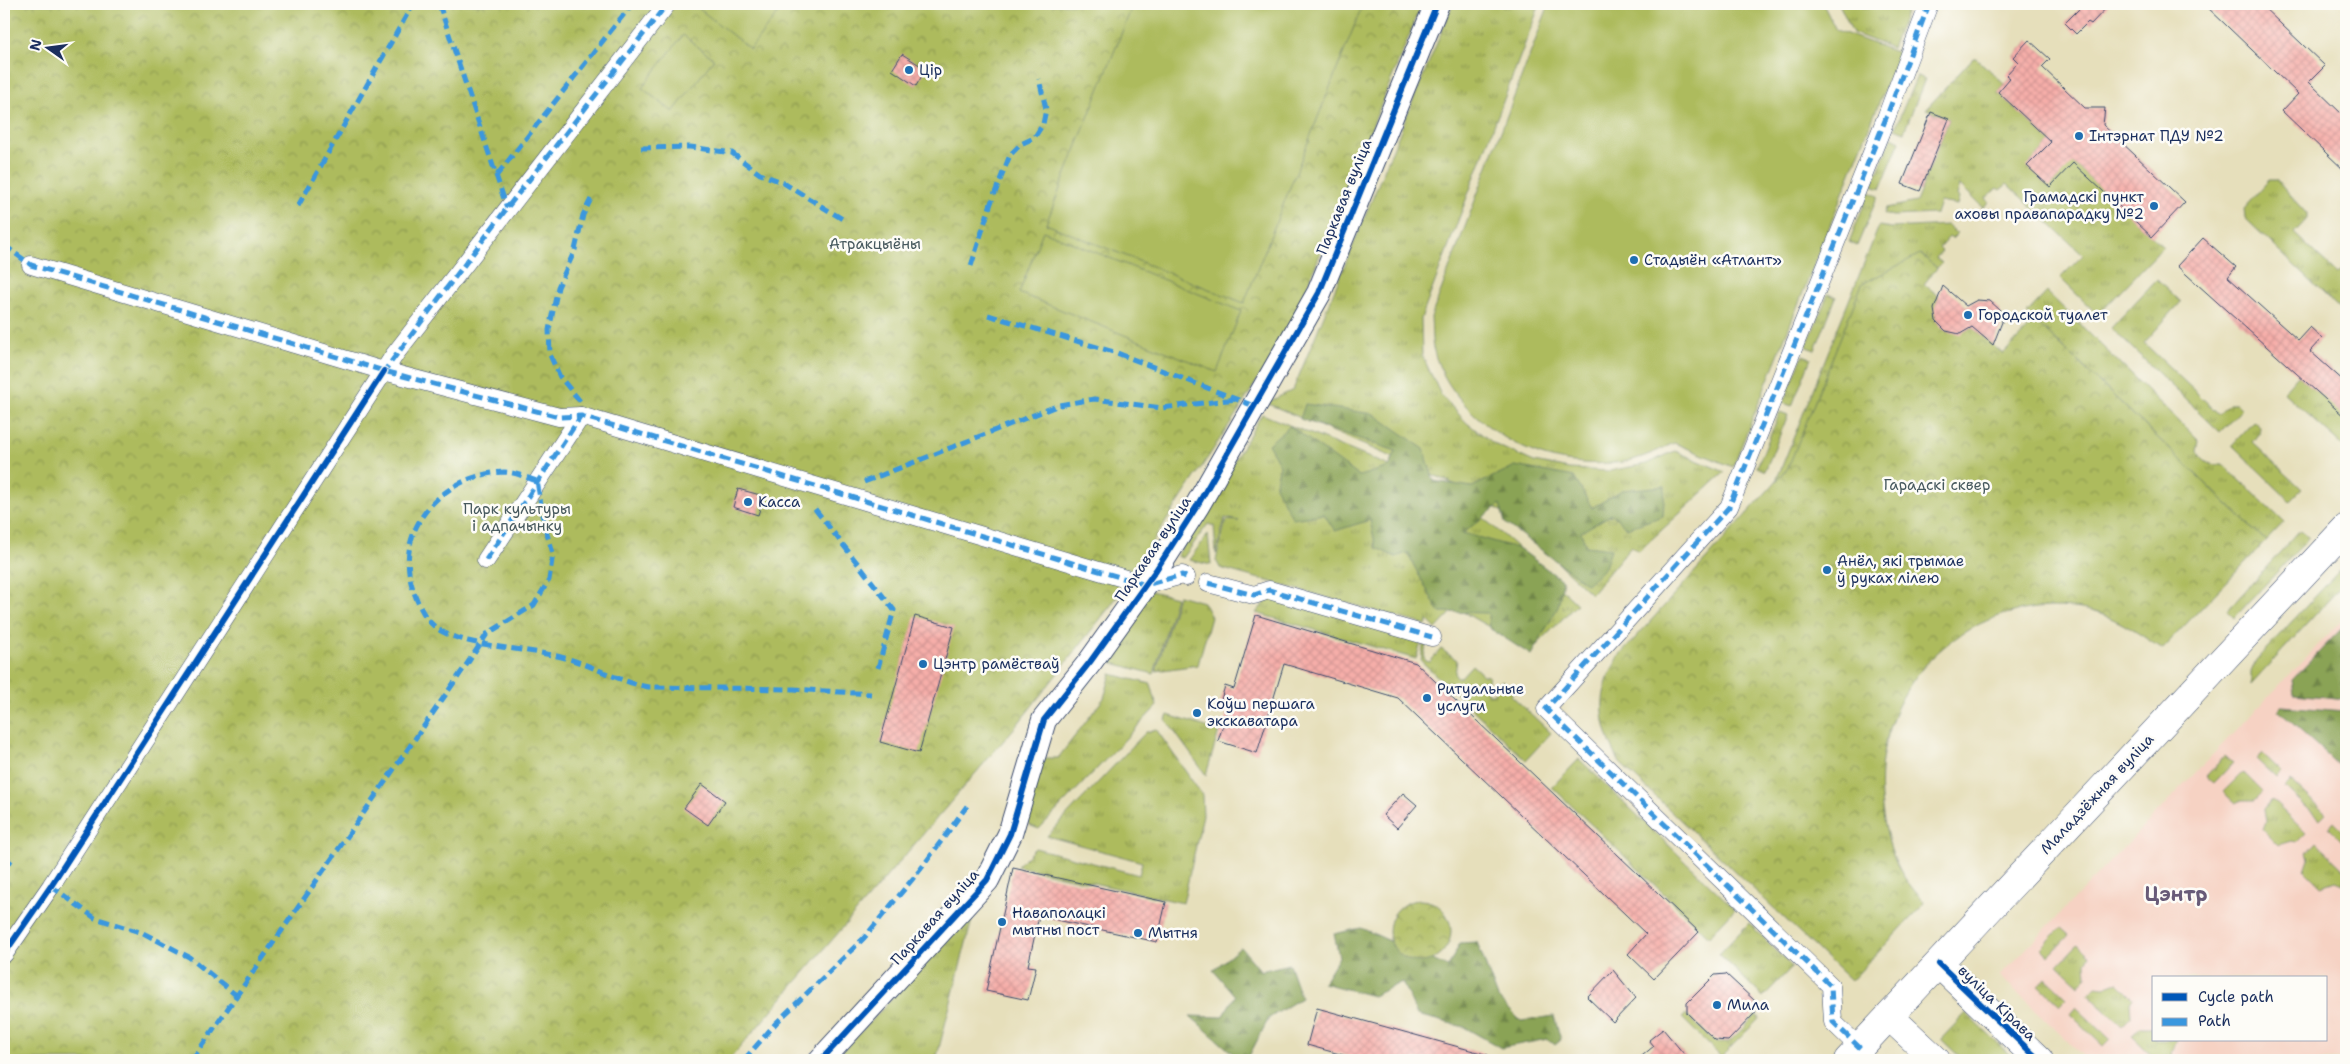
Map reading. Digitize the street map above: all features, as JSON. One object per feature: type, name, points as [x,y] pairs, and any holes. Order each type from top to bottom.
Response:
[{"type":"main road","name":"Маладзёжная вуліца","points":[[1854,1054],[2346,528]]},
{"type":"main road","name":"вуліца Кірава","points":[[1939,964],[2039,1060]]},
{"type":"main road","points":[[1890,1016],[1936,1060]]},
{"type":"street","points":[[4,954],[51,886],[384,371],[507,208],[667,4]]},
{"type":"street","name":"Паркавая вуліца","points":[[821,1060],[987,880],[1010,834],[1044,720],[1090,662],[1146,585],[1197,506],[1319,293],[1436,4]]},
{"type":"street","points":[[1854,1054],[1833,1022],[1831,986],[1546,709],[1729,507],[1869,160],[1929,4]]},
{"type":"street","points":[[31,265],[384,371],[560,418],[581,416],[1146,585],[1182,576],[1186,577]]},
{"type":"street","points":[[486,560],[581,416]]},
{"type":"street","points":[[1208,583],[1254,595],[1269,590],[1432,637]]},
{"type":"shaded area","points":[[2346,616],[2346,1060],[2087,1060],[2000,976]]},
{"type":"green space","name":"Парк культуры і адпачынку","points":[[4,4],[1422,4],[1291,326],[1239,410],[1112,604],[1017,725],[729,1060],[4,1060]]},
{"type":"green space","points":[[693,4],[785,4],[750,49]]},
{"type":"green space","points":[[1133,4],[1363,4],[1244,303],[1046,224]]},
{"type":"green space","points":[[1453,4],[1540,4],[1421,319],[1422,355],[1441,395],[1467,423],[1496,445],[1534,462],[1569,469],[1609,471],[1646,464],[1675,451],[1725,472],[1639,551],[1631,546],[1591,594],[1507,515],[1466,489],[1266,403],[1293,390]]},
{"type":"green space","name":"Стадыён «Атлант»","points":[[1549,4],[1823,4],[1836,30],[1899,53],[1733,467],[1674,443],[1637,459],[1613,463],[1576,462],[1541,455],[1523,448],[1506,438],[1474,414],[1448,383],[1439,366],[1433,348],[1431,317]]},
{"type":"green space","points":[[1839,4],[1910,4],[1892,48],[1853,33]]},
{"type":"green space","points":[[683,35],[714,59],[673,112],[642,88]]},
{"type":"green space","points":[[1973,58],[1976,58],[2005,84],[1998,92],[2051,142],[2029,164],[2048,185],[2052,185],[2072,162],[2163,247],[2098,315],[2060,278],[2083,255],[2007,184],[2000,190],[1997,188],[1986,198],[1989,202],[1983,208],[1960,185],[1957,205],[1940,202],[1936,214],[1893,216],[1884,214],[1886,208],[1916,202],[1949,119],[1926,109]]},
{"type":"green space","points":[[1917,76],[1925,79],[1904,132],[1895,128]]},
{"type":"green space","points":[[1892,137],[1900,141],[1880,189],[1872,186]]},
{"type":"green space","points":[[2269,180],[2276,180],[2307,214],[2307,219],[2294,233],[2337,274],[2346,265],[2346,315],[2245,218],[2244,208]]},
{"type":"green space","points":[[1869,192],[1878,196],[1857,246],[1849,242]]},
{"type":"green space","points":[[1948,225],[1957,234],[1952,239],[1949,237],[1939,248],[1942,251],[1936,258],[1942,263],[1937,268],[1920,254],[1788,468],[1776,481],[1879,226],[1891,228]]},
{"type":"green space","points":[[1043,231],[1241,311],[1217,372],[1019,293]]},
{"type":"green space","name":"Гарадскі сквер","points":[[1920,254],[1937,268],[1924,284],[1939,296],[1936,315],[1937,322],[1941,327],[1947,331],[1954,332],[1972,327],[2003,354],[2035,321],[2266,541],[2162,649],[2124,625],[2092,611],[2038,608],[1998,616],[1962,634],[1932,658],[1907,689],[1890,725],[1881,765],[1882,808],[1891,848],[1902,874],[1925,903],[1851,981],[1620,763],[1604,722],[1603,696],[1606,683],[1620,655],[1788,468],[1862,284]]},
{"type":"green space","points":[[2157,279],[2181,302],[2144,343],[2219,414],[2229,404],[2236,404],[2242,409],[2220,432],[2111,328]]},
{"type":"green space","points":[[2047,292],[2199,441],[2197,451],[2202,458],[2211,464],[2223,464],[2284,522],[2266,541],[2027,313]]},
{"type":"green space","points":[[1828,294],[1836,297],[1815,350],[1806,347]]},
{"type":"green space","points":[[1803,355],[1811,358],[1792,406],[1783,403]]},
{"type":"green space","points":[[2298,375],[2338,410],[2346,410],[2346,443],[2343,446],[2283,392]]},
{"type":"green space","points":[[1305,404],[1374,414],[1424,449],[1434,481],[1472,487],[1515,466],[1574,477],[1592,508],[1622,490],[1665,486],[1663,516],[1627,528],[1612,514],[1581,532],[1586,546],[1611,549],[1605,567],[1587,584],[1505,523],[1500,504],[1463,533],[1520,549],[1563,581],[1558,607],[1531,655],[1489,628],[1488,613],[1439,612],[1407,553],[1396,557],[1376,548],[1370,520],[1335,531],[1324,514],[1293,519],[1275,486],[1280,465],[1268,444],[1290,426],[1359,476],[1389,467],[1396,451],[1300,419]]},
{"type":"green space","points":[[1780,412],[1788,415],[1765,471],[1757,467]]},
{"type":"green space","points":[[1262,414],[1434,484],[1473,510],[1491,525],[1577,604],[1531,651],[1456,608],[1436,629],[1428,621],[1426,625],[1220,568],[1216,560],[1226,520],[1239,521],[1225,518],[1216,554],[1214,526],[1208,524],[1183,558],[1177,556]]},
{"type":"green space","points":[[2254,421],[2260,427],[2259,433],[2252,442],[2302,489],[2290,501],[2232,445]]},
{"type":"green space","points":[[2300,530],[2309,538],[2234,618],[2227,611]]},
{"type":"green space","points":[[1208,534],[1211,565],[1189,560]]},
{"type":"green space","points":[[2339,571],[2346,581],[2251,685],[2251,672],[2256,660]]},
{"type":"green space","points":[[1151,591],[1176,597],[1154,674],[1101,660]]},
{"type":"green space","points":[[1178,595],[1203,602],[1211,617],[1198,665],[1156,671]]},
{"type":"green space","points":[[1270,596],[1422,640],[1416,659],[1256,613]]},
{"type":"green space","points":[[2346,624],[2346,699],[2294,694],[2292,680]]},
{"type":"green space","points":[[1423,644],[1426,645],[1424,658],[1426,661],[1430,662],[1441,649],[1457,660],[1455,674],[1457,677],[1461,677],[1472,665],[1483,675],[1489,676],[1486,690],[1488,694],[1493,694],[1502,680],[1514,691],[1511,695],[1551,733],[1526,760],[1421,661]]},
{"type":"green space","points":[[1111,674],[1151,684],[1157,706],[1039,829],[1031,826],[1026,820],[1041,758],[1058,758],[1104,698]]},
{"type":"green space","points":[[2282,706],[2346,711],[2346,760],[2340,767],[2278,710]]},
{"type":"green space","points":[[1168,715],[1219,731],[1206,775],[1166,720]]},
{"type":"green space","points":[[1156,729],[1202,795],[1203,815],[1183,903],[1017,866],[1035,848],[1139,875],[1142,862],[1047,836],[1146,732]]},
{"type":"green space","points":[[2262,753],[2282,772],[2276,778],[2256,759]]},
{"type":"green space","points":[[2225,756],[2233,763],[2214,783],[2206,776]]},
{"type":"green space","points":[[1579,759],[1735,909],[1709,937],[1552,787]]},
{"type":"green space","points":[[2243,772],[2263,792],[2255,800],[2242,800],[2235,803],[2223,792]]},
{"type":"green space","points":[[2291,781],[2325,813],[2319,819],[2285,787]]},
{"type":"green space","points":[[2272,800],[2306,833],[2297,842],[2291,841],[2278,845],[2263,830],[2266,822],[2264,809]]},
{"type":"green space","points":[[2334,822],[2346,834],[2346,845],[2329,828]]},
{"type":"green space","points":[[2316,842],[2346,871],[2346,879],[2342,884],[2335,881],[2321,886],[2305,870],[2309,858],[2307,852]]},
{"type":"green space","points":[[1420,900],[1432,902],[1442,909],[1449,919],[1451,931],[1449,943],[1442,953],[1432,960],[1420,962],[1408,960],[1398,953],[1391,943],[1389,931],[1391,919],[1398,909],[1408,902]]},
{"type":"green space","points":[[974,912],[936,1060],[834,1060]]},
{"type":"green space","points":[[1749,923],[1792,967],[1763,997],[1719,954]]},
{"type":"green space","points":[[1361,928],[1448,967],[1460,943],[1477,942],[1498,998],[1521,1021],[1554,1016],[1561,1040],[1555,1045],[1548,1039],[1501,1048],[1464,1027],[1417,1015],[1402,982],[1373,996],[1323,983],[1339,957],[1334,934]]},
{"type":"green space","points":[[2061,928],[2069,935],[2049,956],[2041,948]]},
{"type":"green space","points":[[2078,944],[2090,956],[2086,962],[2087,977],[2079,985],[2058,965]]},
{"type":"green space","points":[[1241,947],[1261,971],[1289,964],[1301,998],[1269,1018],[1247,1060],[1240,1060],[1190,1016],[1222,1017],[1235,996],[1213,970]]},
{"type":"green space","points":[[2046,978],[2067,998],[2060,1005],[2039,985]]},
{"type":"green space","points":[[2117,982],[2133,998],[2130,1003],[2131,1017],[2122,1026],[2088,994],[2096,986],[2104,987]]},
{"type":"green space","points":[[2076,1007],[2110,1039],[2103,1046],[2070,1014]]},
{"type":"green space","points":[[1966,1013],[2015,1060],[1963,1060],[1941,1039]]},
{"type":"green space","points":[[1686,1014],[1715,1042],[1729,1042],[1756,1015],[1760,1018],[1721,1057],[1682,1018]]},
{"type":"green space","points":[[2140,1027],[2152,1027],[2152,1042],[2175,1042],[2171,1053],[2173,1060],[2157,1060],[2132,1036]]},
{"type":"building","points":[[2084,4],[2110,4],[2091,24],[2088,22],[2076,34],[2065,23]]},
{"type":"building","points":[[2204,4],[2260,4],[2325,66],[2309,82],[2346,118],[2346,172],[2282,111],[2298,94]]},
{"type":"building","name":"Інтэрнат ПДУ №2","points":[[2029,40],[2050,59],[2042,67],[2085,108],[2105,108],[2103,125],[2185,202],[2152,237],[2073,163],[2050,187],[2027,166],[2051,142],[1998,92],[2010,78],[2006,75],[2018,62],[2013,57]]},
{"type":"building","name":"Цір","points":[[902,54],[926,69],[916,86],[892,70]]},
{"type":"building","points":[[1931,112],[1949,119],[1920,191],[1902,184]]},
{"type":"building","points":[[2203,238],[2236,267],[2228,277],[2298,340],[2310,327],[2322,338],[2310,351],[2346,383],[2346,418],[2177,266]]},
{"type":"building","name":"Городской туалет","points":[[1943,286],[1966,306],[1977,300],[1990,301],[2000,310],[2002,322],[1993,345],[1972,327],[1960,334],[1946,331],[1936,321],[1934,309]]},
{"type":"building","name":"Касса","points":[[738,489],[764,496],[758,515],[733,507]]},
{"type":"building","points":[[1256,615],[1416,663],[1699,932],[1654,979],[1628,954],[1646,934],[1398,698],[1284,664],[1257,753],[1218,741],[1229,706],[1220,703],[1225,686],[1234,689]]},
{"type":"building","name":"Цэнтр рамёстваў","points":[[915,616],[954,627],[919,753],[880,742]]},
{"type":"building","points":[[702,784],[725,801],[708,825],[684,808]]},
{"type":"building","points":[[1403,793],[1417,805],[1397,828],[1383,815]]},
{"type":"building","name":"Мытня","points":[[1013,868],[1166,902],[1157,942],[1039,916],[1028,966],[1036,967],[1028,1000],[986,991]]},
{"type":"building","points":[[1613,970],[1636,998],[1613,1022],[1587,997]]},
{"type":"building","points":[[1726,974],[1755,1001],[1755,1013],[1728,1041],[1715,1040],[1687,1013],[1687,1003],[1715,975]]},
{"type":"building","points":[[1317,1008],[1488,1055],[1487,1060],[1361,1060],[1307,1045]]},
{"type":"building","points":[[1663,1029],[1689,1060],[1637,1060],[1654,1046],[1649,1040]]},
{"type":"marked path","points":[[298,206],[413,4]]},
{"type":"marked path","points":[[439,4],[507,208]]},
{"type":"marked path","points":[[497,175],[632,4]]},
{"type":"marked path","points":[[382,374],[507,208],[667,4]]},
{"type":"marked path","points":[[1860,1048],[1833,1022],[1831,986],[1546,709],[1729,507],[1886,118],[1929,4]]},
{"type":"marked path","points":[[971,266],[991,203],[1010,155],[1021,144],[1034,138],[1043,124],[1046,109],[1039,79]]},
{"type":"marked path","points":[[641,148],[690,147],[732,153],[760,174],[782,182],[844,220]]},
{"type":"marked path","points":[[580,401],[560,377],[550,355],[549,330],[558,287],[575,250],[583,215],[591,199]]},
{"type":"marked path","points":[[4,245],[31,265],[384,371],[559,417],[581,416],[1146,585],[1182,575],[1186,577]]},
{"type":"marked path","points":[[988,315],[1117,353],[1254,406]]},
{"type":"marked path","points":[[864,482],[1059,405],[1094,399],[1162,408],[1236,399]]},
{"type":"marked path","points":[[486,560],[581,416]]},
{"type":"marked path","points":[[192,1060],[469,661],[487,634],[534,605],[549,580],[553,553],[545,528],[537,481],[504,472],[482,475],[462,482],[444,493],[429,507],[418,524],[410,543],[408,564],[412,586],[426,618],[442,631],[455,637],[468,641],[481,644],[569,659],[628,682],[648,687],[794,689],[871,694]]},
{"type":"marked path","points":[[815,509],[894,610],[878,668]]},
{"type":"marked path","points":[[1208,583],[1254,595],[1269,590],[1432,637]]},
{"type":"marked path","points":[[744,1060],[776,1023],[864,938],[920,870],[967,806]]},
{"type":"marked path","points":[[4,857],[15,866]]},
{"type":"marked path","points":[[51,886],[95,918],[143,933],[189,957],[236,995]]},
{"type":"cycle path","points":[[821,1060],[987,880],[1010,834],[1044,720],[1090,662],[1156,570],[1197,506],[1319,293],[1437,4]]},
{"type":"cycle path","points":[[4,954],[51,886],[384,371]]},
{"type":"cycle path","points":[[1939,964],[2039,1060]]},
{"type":"place","name":"Цір","points":[[909,70]]},
{"type":"place","name":"Інтэрнат ПДУ №2","points":[[2079,136]]},
{"type":"place","name":"Грамадскі пункт аховы правапарадку №2","points":[[2154,206]]},
{"type":"place","name":"Стадыён «Атлант»","points":[[1634,260]]},
{"type":"place","name":"Городской туалет","points":[[1968,315]]},
{"type":"place","name":"Касса","points":[[748,502]]},
{"type":"place","name":"Анёл, які трымае ў руках лілею","points":[[1827,570]]},
{"type":"place","name":"Цэнтр рамёстваў","points":[[923,664]]},
{"type":"place","name":"Ритуальные услуги","points":[[1427,698]]},
{"type":"place","name":"Коўш першага экскаватара","points":[[1197,713]]},
{"type":"place","name":"Наваполацкі мытны пост","points":[[1002,922]]},
{"type":"place","name":"Мытня","points":[[1138,933]]},
{"type":"place","name":"Мила","points":[[1717,1005]]},
{"type":"district","name":"Цэнтр","points":[[2176,894]]},
{"type":"park label","name":"Атракцыёны","points":[[875,244]]}]
